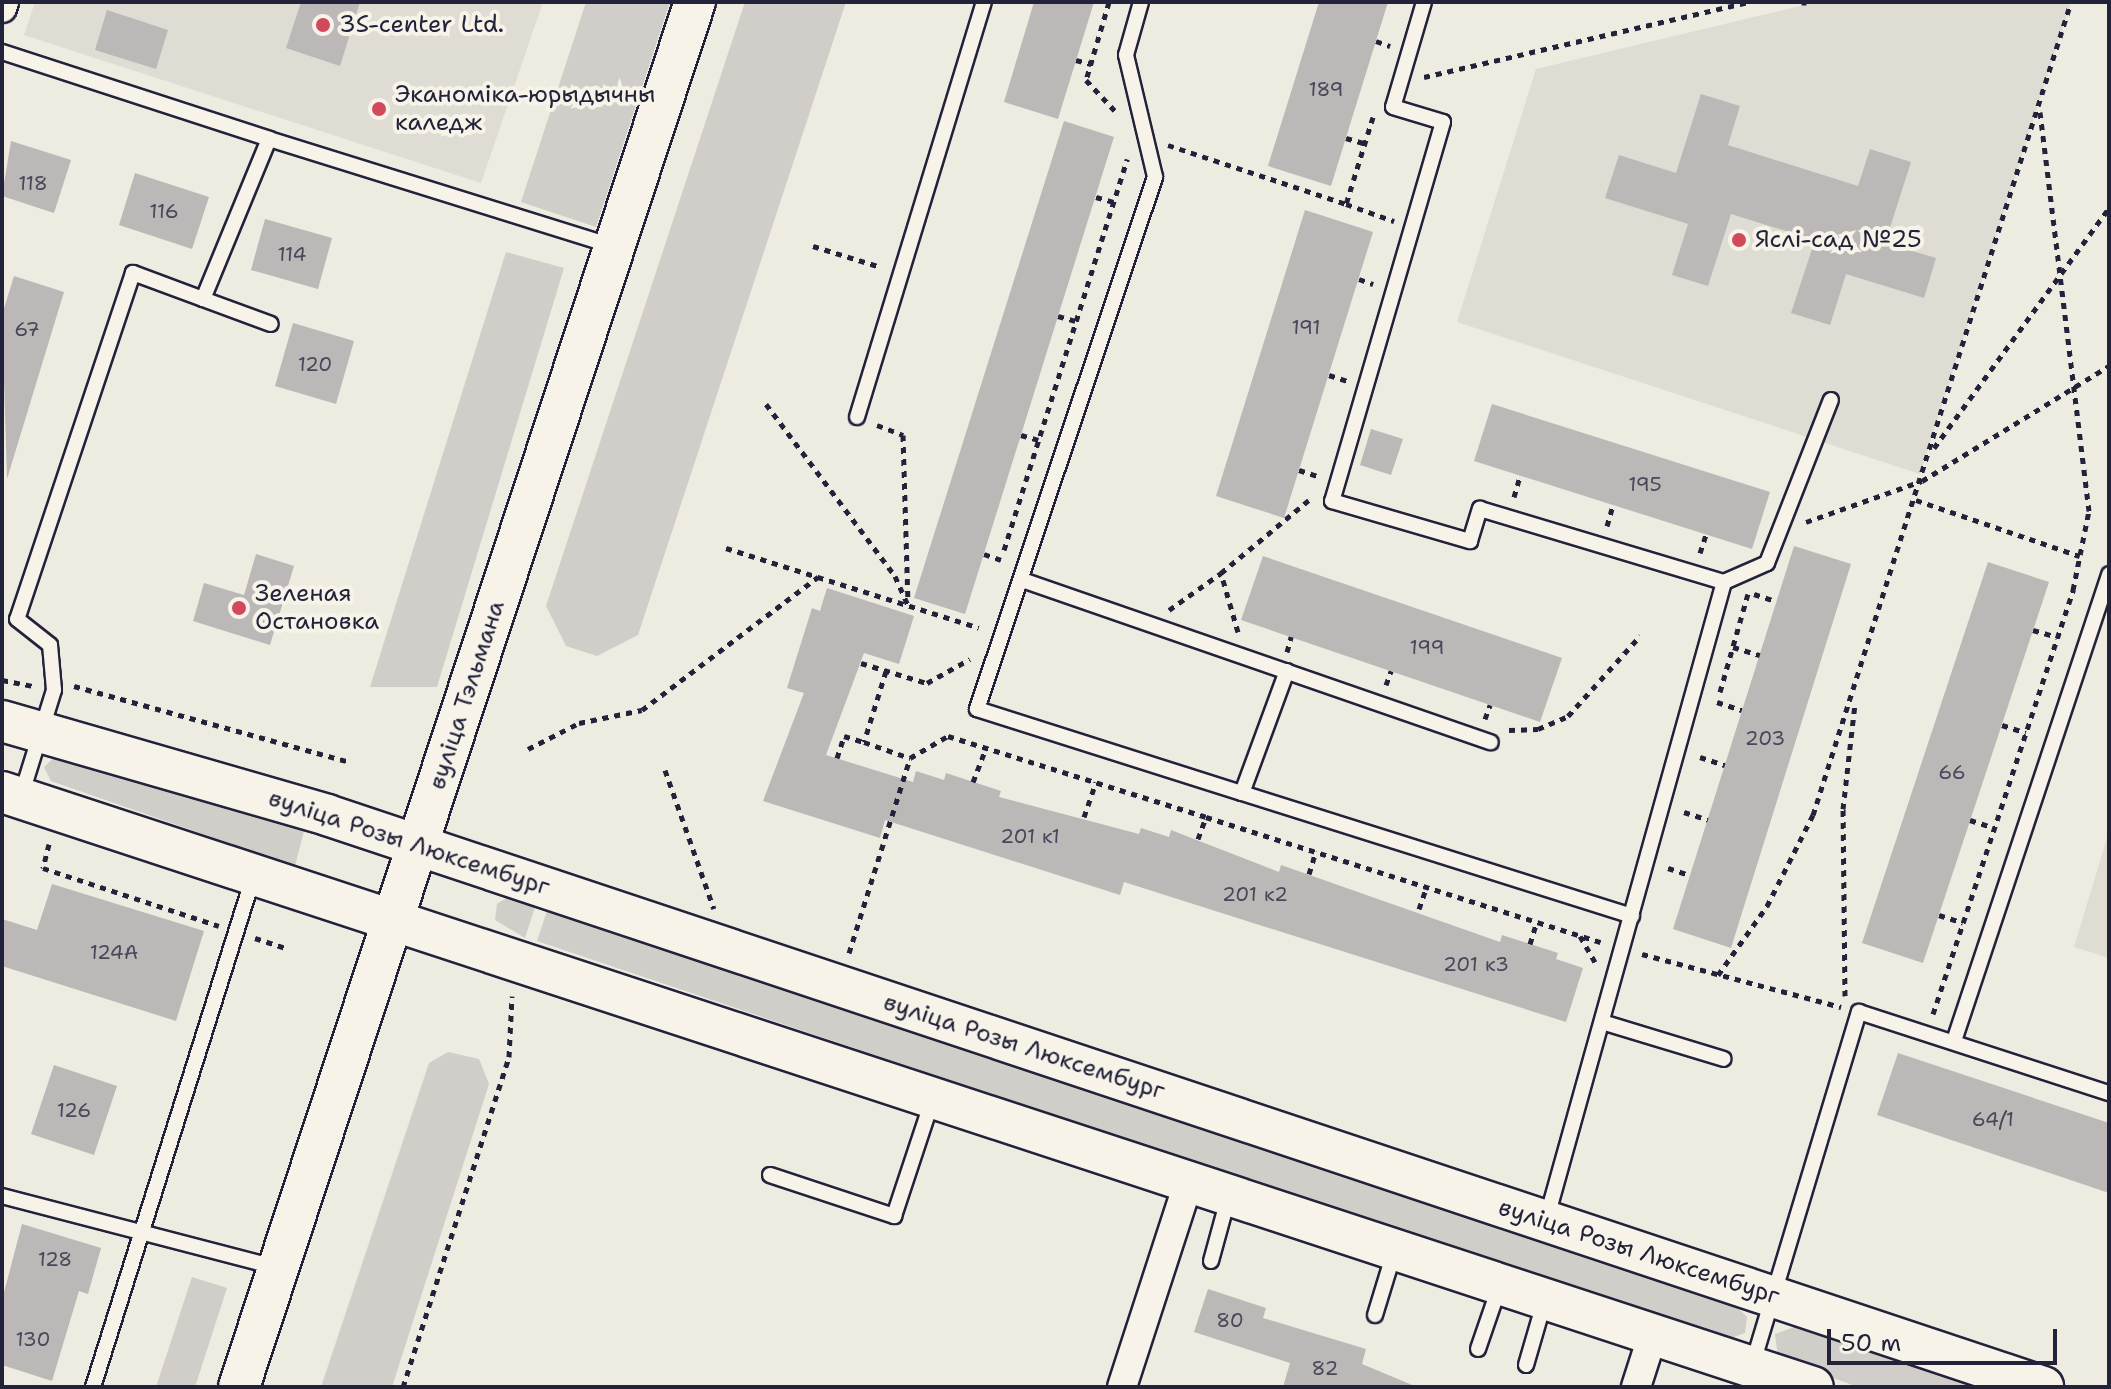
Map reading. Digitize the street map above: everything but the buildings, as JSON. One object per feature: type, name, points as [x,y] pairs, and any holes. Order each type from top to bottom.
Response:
[{"type":"main road","name":"вуліца Тэльмана","points":[[239,1387],[695,2]]},
{"type":"main road","name":"вуліца Розы Люксембург","points":[[2,721],[416,845],[2043,1387]]},
{"type":"main road","points":[[11,795],[1813,1387]]},
{"type":"street","points":[[1122,1387],[1189,1181]]},
{"type":"street","points":[[1636,1387],[1653,1334]]},
{"type":"lane","points":[[857,417],[984,2]]},
{"type":"lane","points":[[1141,2],[1126,55],[1140,135],[1155,177],[977,709],[1632,916]]},
{"type":"lane","points":[[1424,2],[1393,107],[1443,122],[1332,501],[1470,541],[1480,509],[1724,582],[1767,563],[1831,400]]},
{"type":"lane","points":[[2,52],[615,247]]},
{"type":"lane","points":[[203,299],[269,139]]},
{"type":"lane","points":[[11,795],[40,731],[54,690],[50,645],[17,619],[133,273],[271,324]]},
{"type":"lane","points":[[1954,1041],[2109,574]]},
{"type":"lane","points":[[1022,580],[1491,742]]},
{"type":"lane","points":[[1546,1221],[1724,582]]},
{"type":"lane","points":[[1242,793],[1287,671]]},
{"type":"lane","points":[[93,1387],[146,1236],[254,874]]},
{"type":"lane","points":[[1752,1367],[1859,1012],[2109,1093]]},
{"type":"lane","points":[[1602,1022],[1724,1059]]},
{"type":"lane","points":[[770,1175],[894,1216],[933,1096]]},
{"type":"lane","points":[[1211,1261],[1230,1194]]},
{"type":"lane","points":[[2,1196],[278,1268]]},
{"type":"lane","points":[[1375,1315],[1395,1249]]},
{"type":"lane","points":[[1478,1349],[1500,1284]]},
{"type":"lane","points":[[1526,1365],[1546,1299]]},
{"type":"path","points":[[1109,2],[1086,80],[1140,135],[1397,222]]},
{"type":"path","points":[[1400,83],[1749,2]]},
{"type":"path","points":[[1718,975],[1767,906],[1813,815],[1856,694],[2071,2]]},
{"type":"path","points":[[1390,61],[1399,32]]},
{"type":"path","points":[[1076,60],[1091,64]]},
{"type":"path","points":[[1346,204],[1377,102]]},
{"type":"path","points":[[1927,1033],[2057,637],[2089,511],[2056,279],[2039,107]]},
{"type":"path","points":[[996,573],[1113,202],[1140,135]]},
{"type":"path","points":[[1346,138],[1364,143]]},
{"type":"path","points":[[1096,197],[1113,202]]},
{"type":"path","points":[[1931,452],[2109,208]]},
{"type":"path","points":[[813,246],[901,273]]},
{"type":"path","points":[[1058,316],[1075,321]]},
{"type":"path","points":[[1780,531],[1922,481],[2109,366]]},
{"type":"path","points":[[1329,375],[1347,381]]},
{"type":"path","points":[[766,404],[895,576],[908,606]]},
{"type":"path","points":[[857,417],[903,435],[908,606]]},
{"type":"path","points":[[1021,435],[1038,440]]},
{"type":"path","points":[[1299,470],[1317,476]]},
{"type":"path","points":[[1514,497],[1520,476]]},
{"type":"path","points":[[1480,509],[1487,488],[1528,501]]},
{"type":"path","points":[[1149,624],[1304,511],[1312,494]]},
{"type":"path","points":[[1916,500],[2080,556]]},
{"type":"path","points":[[1607,526],[1613,505]]},
{"type":"path","points":[[1593,521],[1620,530]]},
{"type":"path","points":[[1699,555],[1706,534]]},
{"type":"path","points":[[726,548],[979,628]]},
{"type":"path","points":[[1686,551],[1742,574],[1749,592],[1713,716]]},
{"type":"path","points":[[984,554],[1001,560]]},
{"type":"path","points":[[1221,573],[1240,637]]},
{"type":"path","points":[[528,749],[579,723],[642,710],[818,577]]},
{"type":"path","points":[[1749,592],[1776,601]]},
{"type":"path","points":[[976,639],[983,614]]},
{"type":"path","points":[[2033,630],[2057,637]]},
{"type":"path","points":[[1514,731],[1568,716],[1640,636]]},
{"type":"path","points":[[1286,653],[1291,637]]},
{"type":"path","points":[[1733,647],[1760,655]]},
{"type":"path","points":[[861,663],[927,683],[969,661],[972,650]]},
{"type":"path","points":[[864,742],[886,671]]},
{"type":"path","points":[[1385,687],[1391,671]]},
{"type":"path","points":[[2,680],[54,690],[84,684],[347,761]]},
{"type":"path","points":[[847,962],[910,758],[948,736],[1622,949],[1846,1008],[1843,809],[1856,694]]},
{"type":"path","points":[[1717,702],[1742,710]]},
{"type":"path","points":[[1485,721],[1490,705]]},
{"type":"path","points":[[2002,725],[2026,733]]},
{"type":"path","points":[[837,758],[844,736],[910,758]]},
{"type":"path","points":[[1697,768],[1704,743]]},
{"type":"path","points":[[973,782],[986,748]]},
{"type":"path","points":[[1700,757],[1725,765]]},
{"type":"path","points":[[665,770],[717,919]]},
{"type":"path","points":[[1084,817],[1096,782]]},
{"type":"path","points":[[1680,826],[1688,801]]},
{"type":"path","points":[[1684,812],[1708,820]]},
{"type":"path","points":[[1198,839],[1206,817]]},
{"type":"path","points":[[1970,820],[1994,828]]},
{"type":"path","points":[[39,834],[51,838],[43,868],[288,949]]},
{"type":"path","points":[[1309,874],[1316,851]]},
{"type":"path","points":[[1663,882],[1672,854]]},
{"type":"path","points":[[1668,868],[1690,875]]},
{"type":"path","points":[[1419,909],[1427,886]]},
{"type":"path","points":[[1939,915],[1963,923]]},
{"type":"path","points":[[1530,944],[1537,921]]},
{"type":"path","points":[[1642,955],[1646,940]]},
{"type":"path","points":[[403,1387],[509,1057],[512,996]]},
{"type":"shaded area","name":"Эканоміка-юрыдычны каледж","points":[[35,2],[543,2],[481,183],[24,35]]},
{"type":"shaded area","points":[[586,2],[670,2],[596,227],[521,202]]},
{"type":"shaded area","points":[[745,2],[846,2],[638,635],[597,656],[566,646],[546,606]]},
{"type":"shaded area","name":"Яслі-сад №25","points":[[1817,2],[2071,2],[1920,474],[1457,322],[1536,69]]},
{"type":"shaded area","points":[[506,252],[564,268],[437,687],[370,687]]},
{"type":"shaded area","points":[[60,752],[305,827],[295,866],[51,781],[44,767]]},
{"type":"shaded area","points":[[2109,831],[2109,958],[2074,947]]},
{"type":"shaded area","points":[[511,895],[537,901],[525,938],[495,920],[497,904]]},
{"type":"shaded area","points":[[549,905],[1735,1305],[1747,1317],[1745,1333],[1723,1341],[537,941]]},
{"type":"shaded area","points":[[448,1052],[479,1059],[489,1084],[392,1387],[321,1387],[429,1063]]},
{"type":"shaded area","points":[[192,1277],[227,1288],[195,1387],[156,1387]]},
{"type":"shaded area","points":[[1797,1326],[1978,1387],[1858,1387],[1778,1358],[1775,1334]]},
{"type":"place","name":"3S-center Ltd.","points":[[323,25]]},
{"type":"place","name":"Эканоміка-юрыдычны каледж","points":[[379,109]]},
{"type":"place","name":"Яслі-сад №25","points":[[1739,240]]},
{"type":"place","name":"Зеленая Остановка","points":[[239,608]]}]
